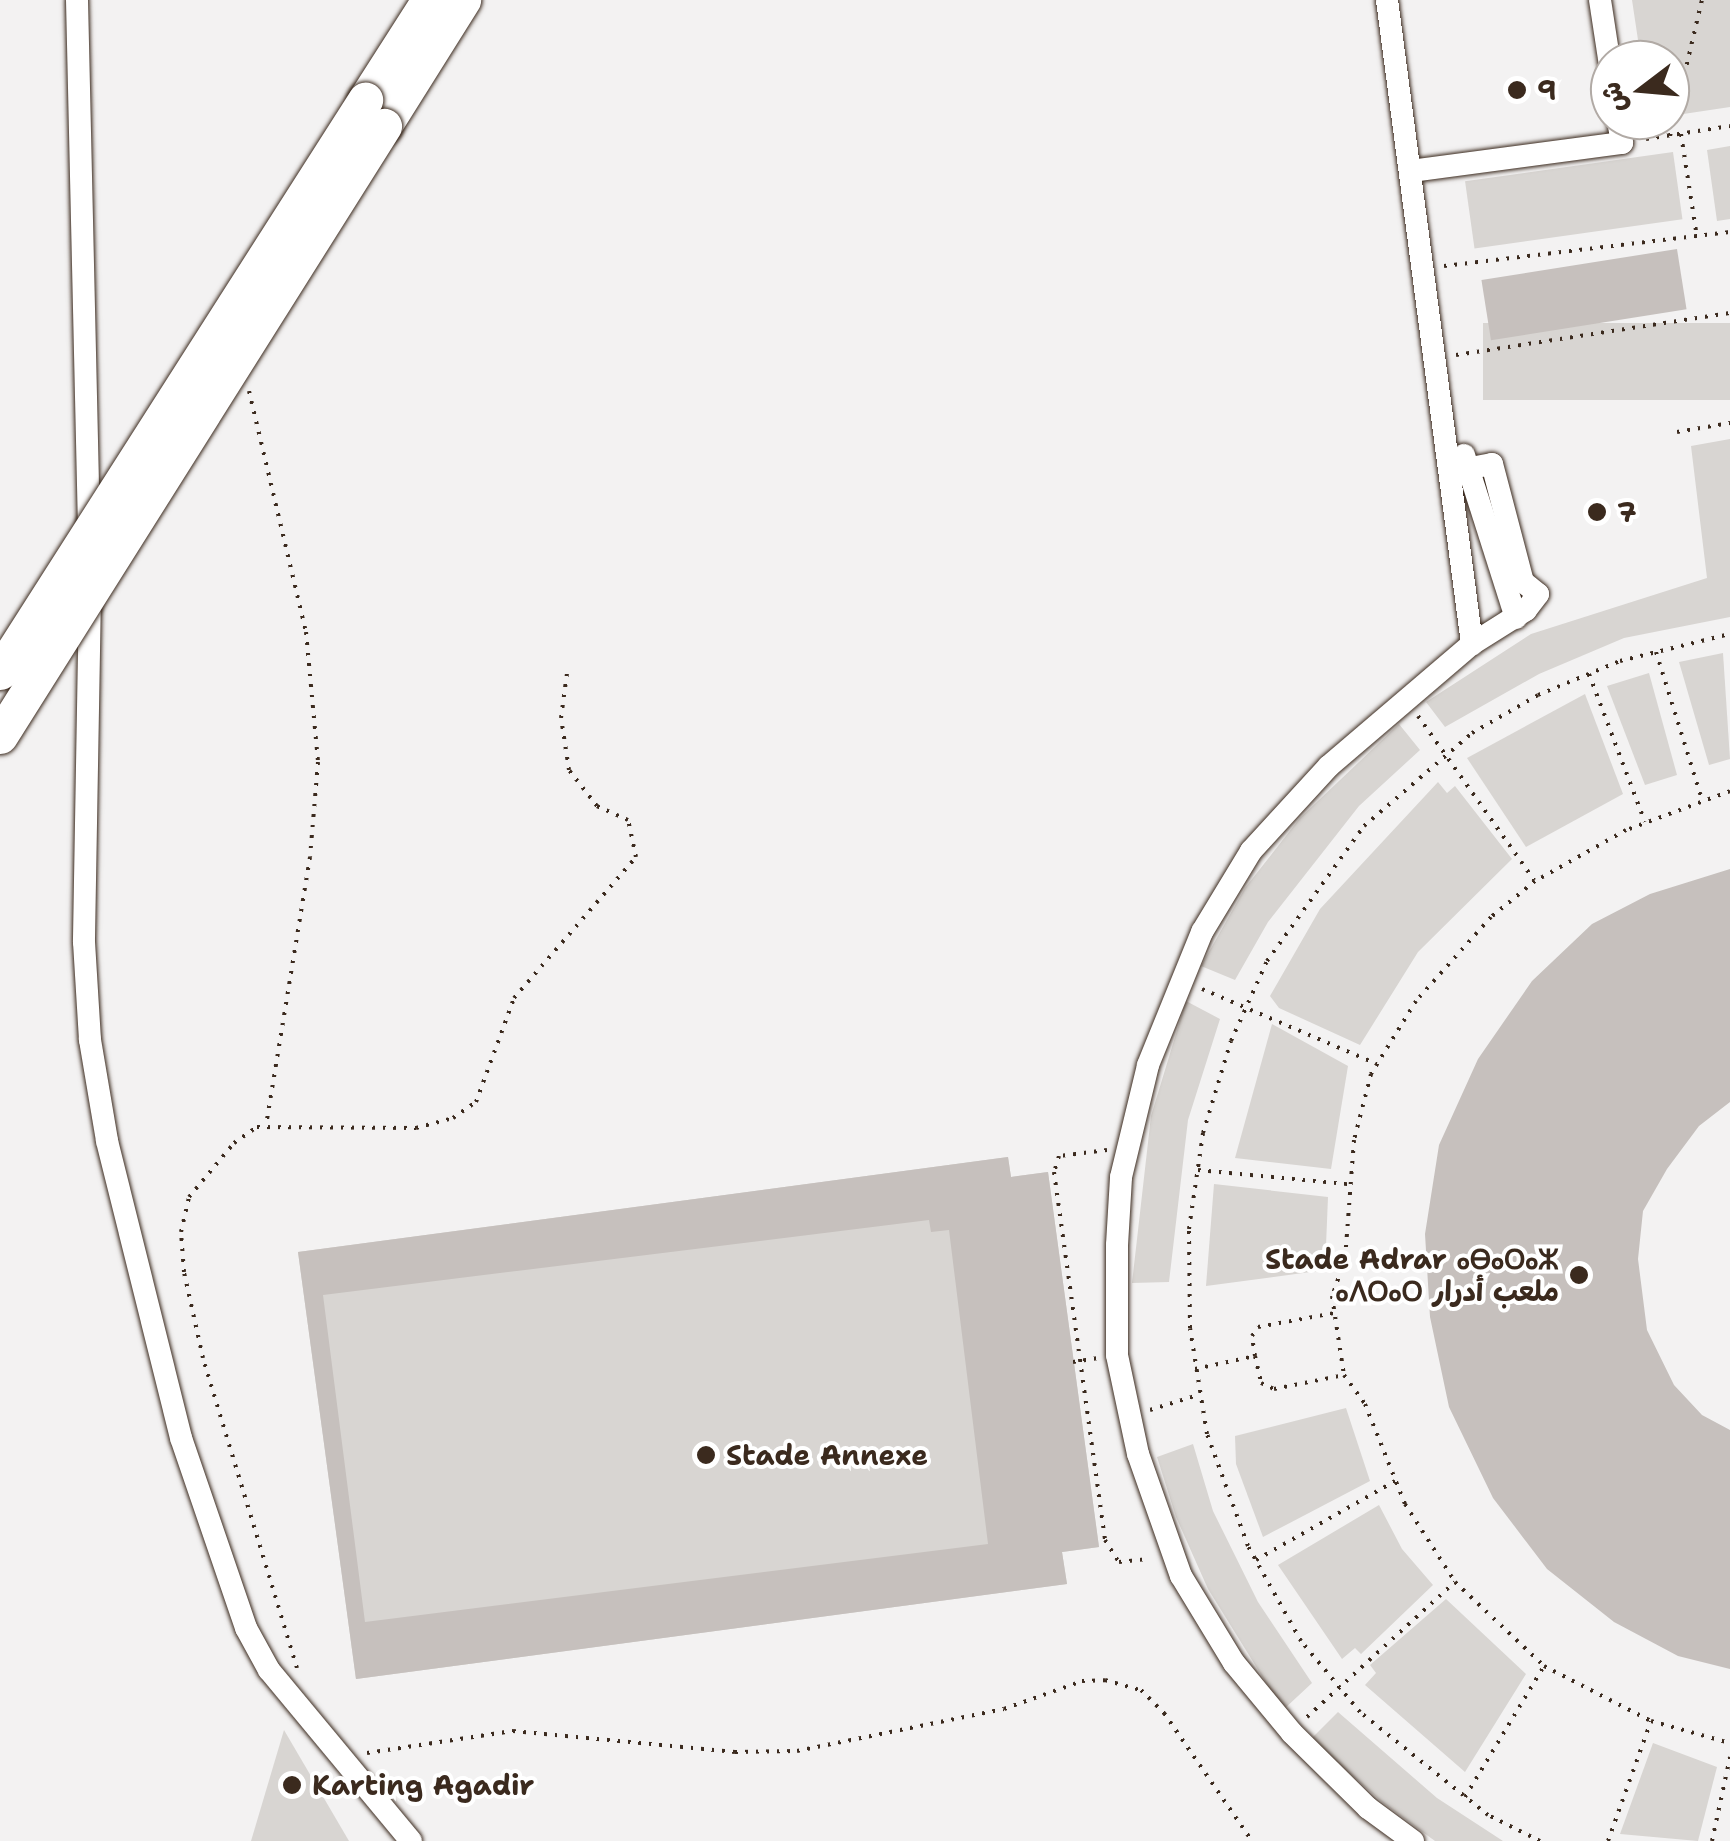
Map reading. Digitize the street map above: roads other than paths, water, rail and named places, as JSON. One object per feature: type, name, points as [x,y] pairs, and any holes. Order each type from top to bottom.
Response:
[{"type":"highway","points":[[0,736],[375,113],[429,0]]},
{"type":"highway","points":[[0,672],[375,113],[463,0]]},
{"type":"street","points":[[77,0],[91,655],[84,942],[97,1092],[181,1438],[246,1628],[290,1700],[411,1841]]},
{"type":"street","points":[[1387,0],[1445,423],[1471,467],[1523,582],[1538,594],[1516,618],[1472,644],[1329,766],[1250,851],[1179,980],[1126,1148],[1117,1356],[1129,1417],[1174,1556],[1234,1663],[1292,1733],[1368,1808],[1414,1841]]},
{"type":"street","points":[[1600,0],[1606,40]]},
{"type":"street","points":[[1410,171],[1590,138]]},
{"type":"street","points":[[1471,467],[1516,618]]},
{"type":"street","points":[[1471,467],[1472,644]]},
{"type":"place","name":"9","points":[[1517,90]]},
{"type":"place","name":"7","points":[[1597,512]]},
{"type":"place","name":"Stade Adrar ⴰⴱⴰⵔⴰⵣ ⴰⴷⵔⴰⵔ ملعب أدرار","points":[[1579,1275]]},
{"type":"place","name":"Stade Annexe","points":[[706,1455]]},
{"type":"place","name":"Karting Agadir","points":[[292,1785]]}]
